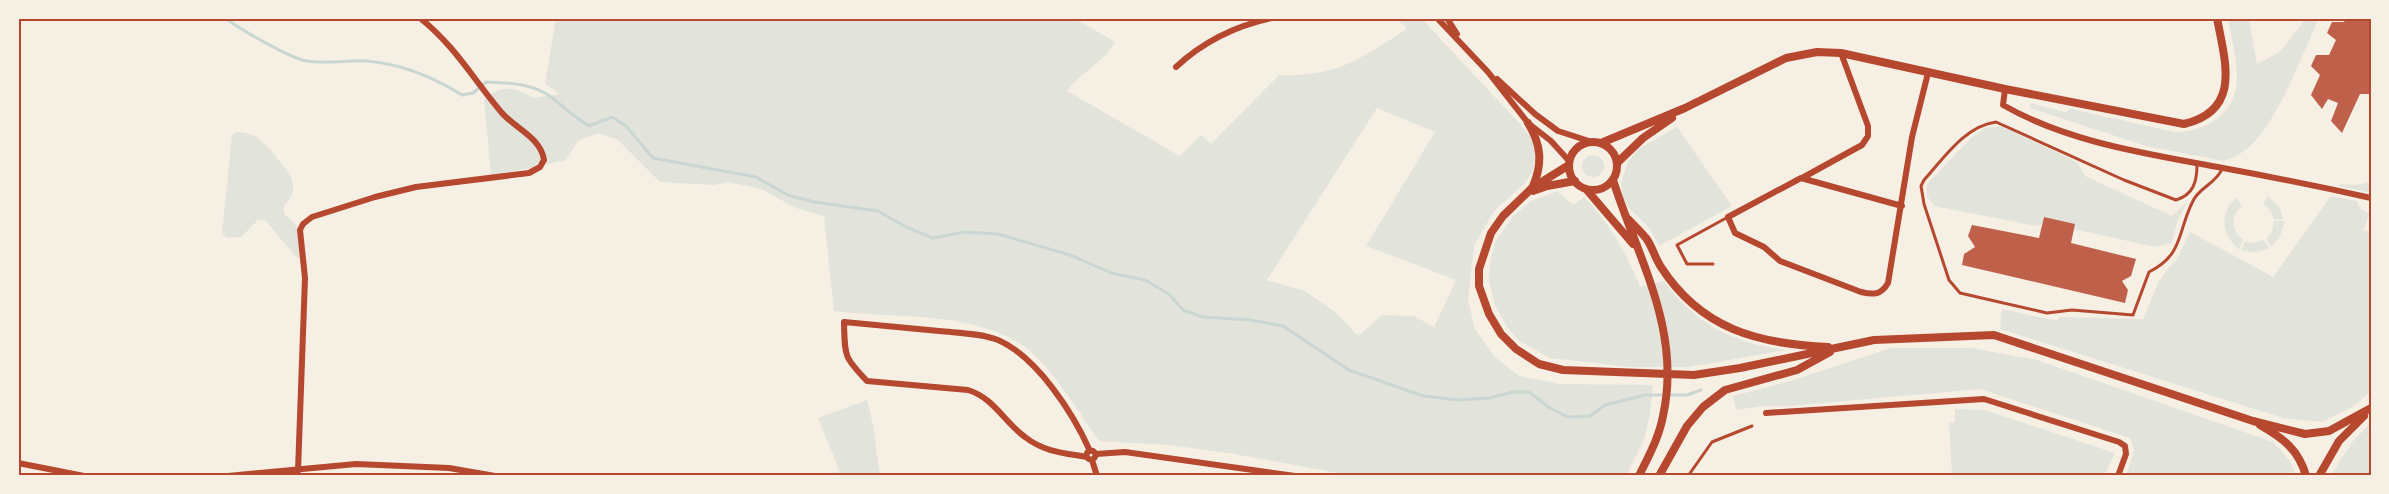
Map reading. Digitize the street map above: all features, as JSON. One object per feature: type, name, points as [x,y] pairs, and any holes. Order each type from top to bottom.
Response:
[{"type":"street","points":[[298,471],[305,278],[300,230],[303,224],[312,217],[416,187],[530,173],[540,167],[544,160],[542,150],[504,115],[455,51],[420,18]]},
{"type":"street","points":[[1176,67],[1200,47],[1234,29],[1272,18]]},
{"type":"street","points":[[1289,18],[1320,18]]},
{"type":"street","points":[[1437,18],[1488,72],[1528,123],[1540,148],[1538,175],[1532,188]]},
{"type":"street","points":[[1448,18],[1460,40]]},
{"type":"street","points":[[2217,18],[2226,84],[2221,100],[2212,111],[2198,120],[2184,124],[2005,89],[1841,53],[1817,52],[1786,58],[1685,108],[1596,142],[1583,144],[1576,150],[1569,164],[1532,188],[1497,225],[1484,250],[1479,268],[1479,286],[1489,314],[1502,334],[1516,349],[1539,364],[1563,370],[1694,375],[1740,368],[1874,340],[1994,335],[2253,421],[2305,434],[2329,431],[2371,408]]},
{"type":"street","points":[[1841,53],[1868,126],[1868,136],[1862,145],[1728,217],[1735,234],[1764,247],[1780,261],[1874,295],[1884,290],[1888,283],[1912,137],[1928,73]]},
{"type":"street","points":[[1488,72],[1535,114],[1558,131],[1596,142],[1612,150],[1617,163],[1617,172],[1613,180],[1601,189],[1586,189]]},
{"type":"street","points":[[2005,89],[2004,105],[2048,126],[2106,144],[2371,198]]},
{"type":"street","points":[[1617,163],[1643,138],[1685,108]]},
{"type":"street","points":[[1528,123],[1551,141],[1569,164],[1575,181],[1586,189],[1639,253]]},
{"type":"street","points":[[1802,178],[1902,206]]},
{"type":"street","points":[[1613,180],[1624,215],[1655,293],[1665,333],[1668,366],[1663,417],[1654,447],[1639,476]]},
{"type":"street","points":[[1521,198],[1547,186],[1575,181]]},
{"type":"street","points":[[1624,215],[1646,238],[1660,267],[1702,313],[1754,338],[1793,345],[1839,347]]},
{"type":"street","points":[[1097,476],[1091,455],[1078,427],[1050,386],[1028,361],[1009,346],[996,339],[969,334],[844,322],[848,362],[867,381],[968,390],[979,393],[994,405],[1023,436],[1048,450],[1091,455],[1125,452],[1295,476]]},
{"type":"street","points":[[1659,476],[1687,426],[1703,407],[1725,390],[1797,370],[1839,347]]},
{"type":"street","points":[[1766,413],[1984,399],[2120,442],[2125,446],[2126,454],[2118,476]]},
{"type":"street","points":[[2319,476],[2339,441],[2371,408]]},
{"type":"street","points":[[2253,421],[2282,437],[2296,451],[2306,476]]},
{"type":"street","points":[[18,463],[84,476]]},
{"type":"street","points":[[228,476],[356,464],[449,468],[495,476]]},
{"type":"lane","points":[[2197,163],[2195,185],[2183,198],[2176,200],[2124,180],[1996,122],[1985,123],[1968,133],[1923,180],[1921,186],[1924,204],[1949,280],[1960,293],[2047,313],[2072,310],[2133,315],[2149,272],[2163,265],[2174,254],[2195,198],[2217,178],[2223,168]]},
{"type":"lane","points":[[1713,264],[1687,264],[1677,244],[1728,217]]},
{"type":"lane","points":[[1688,476],[1712,442],[1752,426]]},
{"type":"shaded area","points":[[556,18],[1074,18],[1115,42],[1105,55],[1067,91],[1180,156],[1201,135],[1211,144],[1279,75],[1308,74],[1343,66],[1367,54],[1407,28],[1395,18],[1421,18],[1521,125],[1534,142],[1535,161],[1532,172],[1525,183],[1494,211],[1474,246],[1468,300],[1475,329],[1495,357],[1519,376],[1560,384],[1653,385],[1644,440],[1626,476],[1354,476],[1234,454],[1169,445],[1099,441],[1045,366],[1025,347],[1004,335],[958,321],[834,311],[824,216],[796,208],[761,189],[728,182],[714,185],[660,182],[618,140],[598,133],[578,141],[566,160],[547,164],[537,163],[532,168],[491,175],[484,99],[502,89],[514,89],[533,98],[560,94],[545,84]],"holes":[[[1377,108],[1435,132],[1366,246],[1456,280],[1434,327],[1414,316],[1382,315],[1358,336],[1334,311],[1305,291],[1267,280]]]},
{"type":"shaded area","points":[[2228,18],[2249,18],[2257,64],[2280,52],[2306,18],[2319,18],[2288,87],[2269,122],[2248,148],[2234,157],[2224,161],[2146,146],[2030,108],[2030,103],[2065,112],[2071,109],[2175,132],[2187,131],[2208,124],[2226,110],[2236,90],[2236,63]]},
{"type":"shaded area","points":[[2001,126],[2077,162],[2085,176],[2172,216],[2187,202],[2177,223],[2172,243],[2155,247],[2074,229],[2075,224],[2044,217],[2042,224],[2036,226],[1934,206],[1927,196],[1927,184],[1971,138],[1985,128]]},
{"type":"shaded area","points":[[1677,127],[1732,206],[1659,246],[1650,229],[1628,207],[1623,197],[1621,183],[1627,164],[1638,149]]},
{"type":"shaded area","points":[[236,132],[250,134],[260,139],[283,165],[291,178],[293,192],[284,205],[284,213],[297,227],[301,260],[265,220],[258,220],[241,237],[226,238],[222,232],[232,135]]},
{"type":"shaded area","points":[[1589,155],[1597,155],[1604,162],[1604,170],[1597,177],[1589,177],[1582,170],[1582,162]]},
{"type":"shaded area","points":[[2371,182],[2371,193],[2339,186],[2340,184],[2355,185]]},
{"type":"shaded area","points":[[1557,191],[1573,205],[1584,197],[1593,207],[1616,239],[1640,287],[1664,281],[1689,309],[1717,329],[1749,342],[1786,350],[1689,367],[1631,367],[1550,358],[1519,341],[1507,327],[1494,303],[1489,280],[1490,261],[1495,242],[1514,215],[1531,201]]},
{"type":"shaded area","points":[[2268,196],[2280,208],[2283,219],[2274,220],[2270,210],[2263,204]]},
{"type":"shaded area","points":[[2331,196],[2357,201],[2360,208],[2370,214],[2363,230],[2371,232],[2371,392],[2349,409],[2322,422],[2283,418],[2000,329],[2002,309],[2057,321],[2060,317],[2143,319],[2158,283],[2176,261],[2190,232],[2273,277]]},
{"type":"shaded area","points":[[2236,198],[2242,206],[2234,219],[2234,228],[2243,240],[2239,249],[2229,237],[2224,224],[2227,210]]},
{"type":"shaded area","points":[[2274,221],[2284,221],[2280,235],[2271,247],[2266,239],[2272,232]]},
{"type":"shaded area","points":[[2264,240],[2269,248],[2255,252],[2241,250],[2245,241],[2253,243]]},
{"type":"shaded area","points":[[1891,348],[1971,348],[2037,360],[2273,442],[2290,461],[2296,476],[2126,476],[2134,450],[2130,438],[1980,389],[1736,410],[1733,396],[1787,382]]},
{"type":"shaded area","points":[[867,400],[873,424],[880,476],[804,476],[840,472],[818,418]]},
{"type":"shaded area","points":[[1955,409],[1985,410],[2115,453],[2104,476],[1952,476],[1949,422],[1955,422]]},
{"type":"shaded area","points":[[2371,423],[2371,476],[2330,476],[2353,441]]},
{"type":"building","points":[[2346,18],[2371,18],[2369,74],[2371,94],[2360,94],[2342,133],[2331,121],[2338,103],[2328,99],[2322,109],[2311,95],[2320,75],[2311,66],[2316,55],[2329,55],[2336,40],[2327,33],[2332,22],[2344,22]]},
{"type":"building","points":[[2044,217],[2075,224],[2071,243],[2136,259],[2131,276],[2122,281],[2128,290],[2125,303],[1962,265],[1964,254],[1975,247],[1968,236],[1972,225],[2039,238]]},
{"type":"waterway","points":[[225,18],[253,36],[307,61],[367,61],[393,65],[429,77],[462,95],[473,93],[486,82],[528,86],[544,92],[589,126],[612,117],[626,126],[653,158],[756,177],[788,195],[814,202],[878,211],[906,227],[933,238],[964,232],[998,234],[1070,255],[1111,273],[1145,280],[1169,294],[1183,310],[1202,317],[1251,320],[1283,326],[1349,370],[1423,396],[1458,400],[1529,392],[1550,408],[1568,417],[1590,416],[1605,405],[1645,395],[1687,395],[1701,390]]}]
